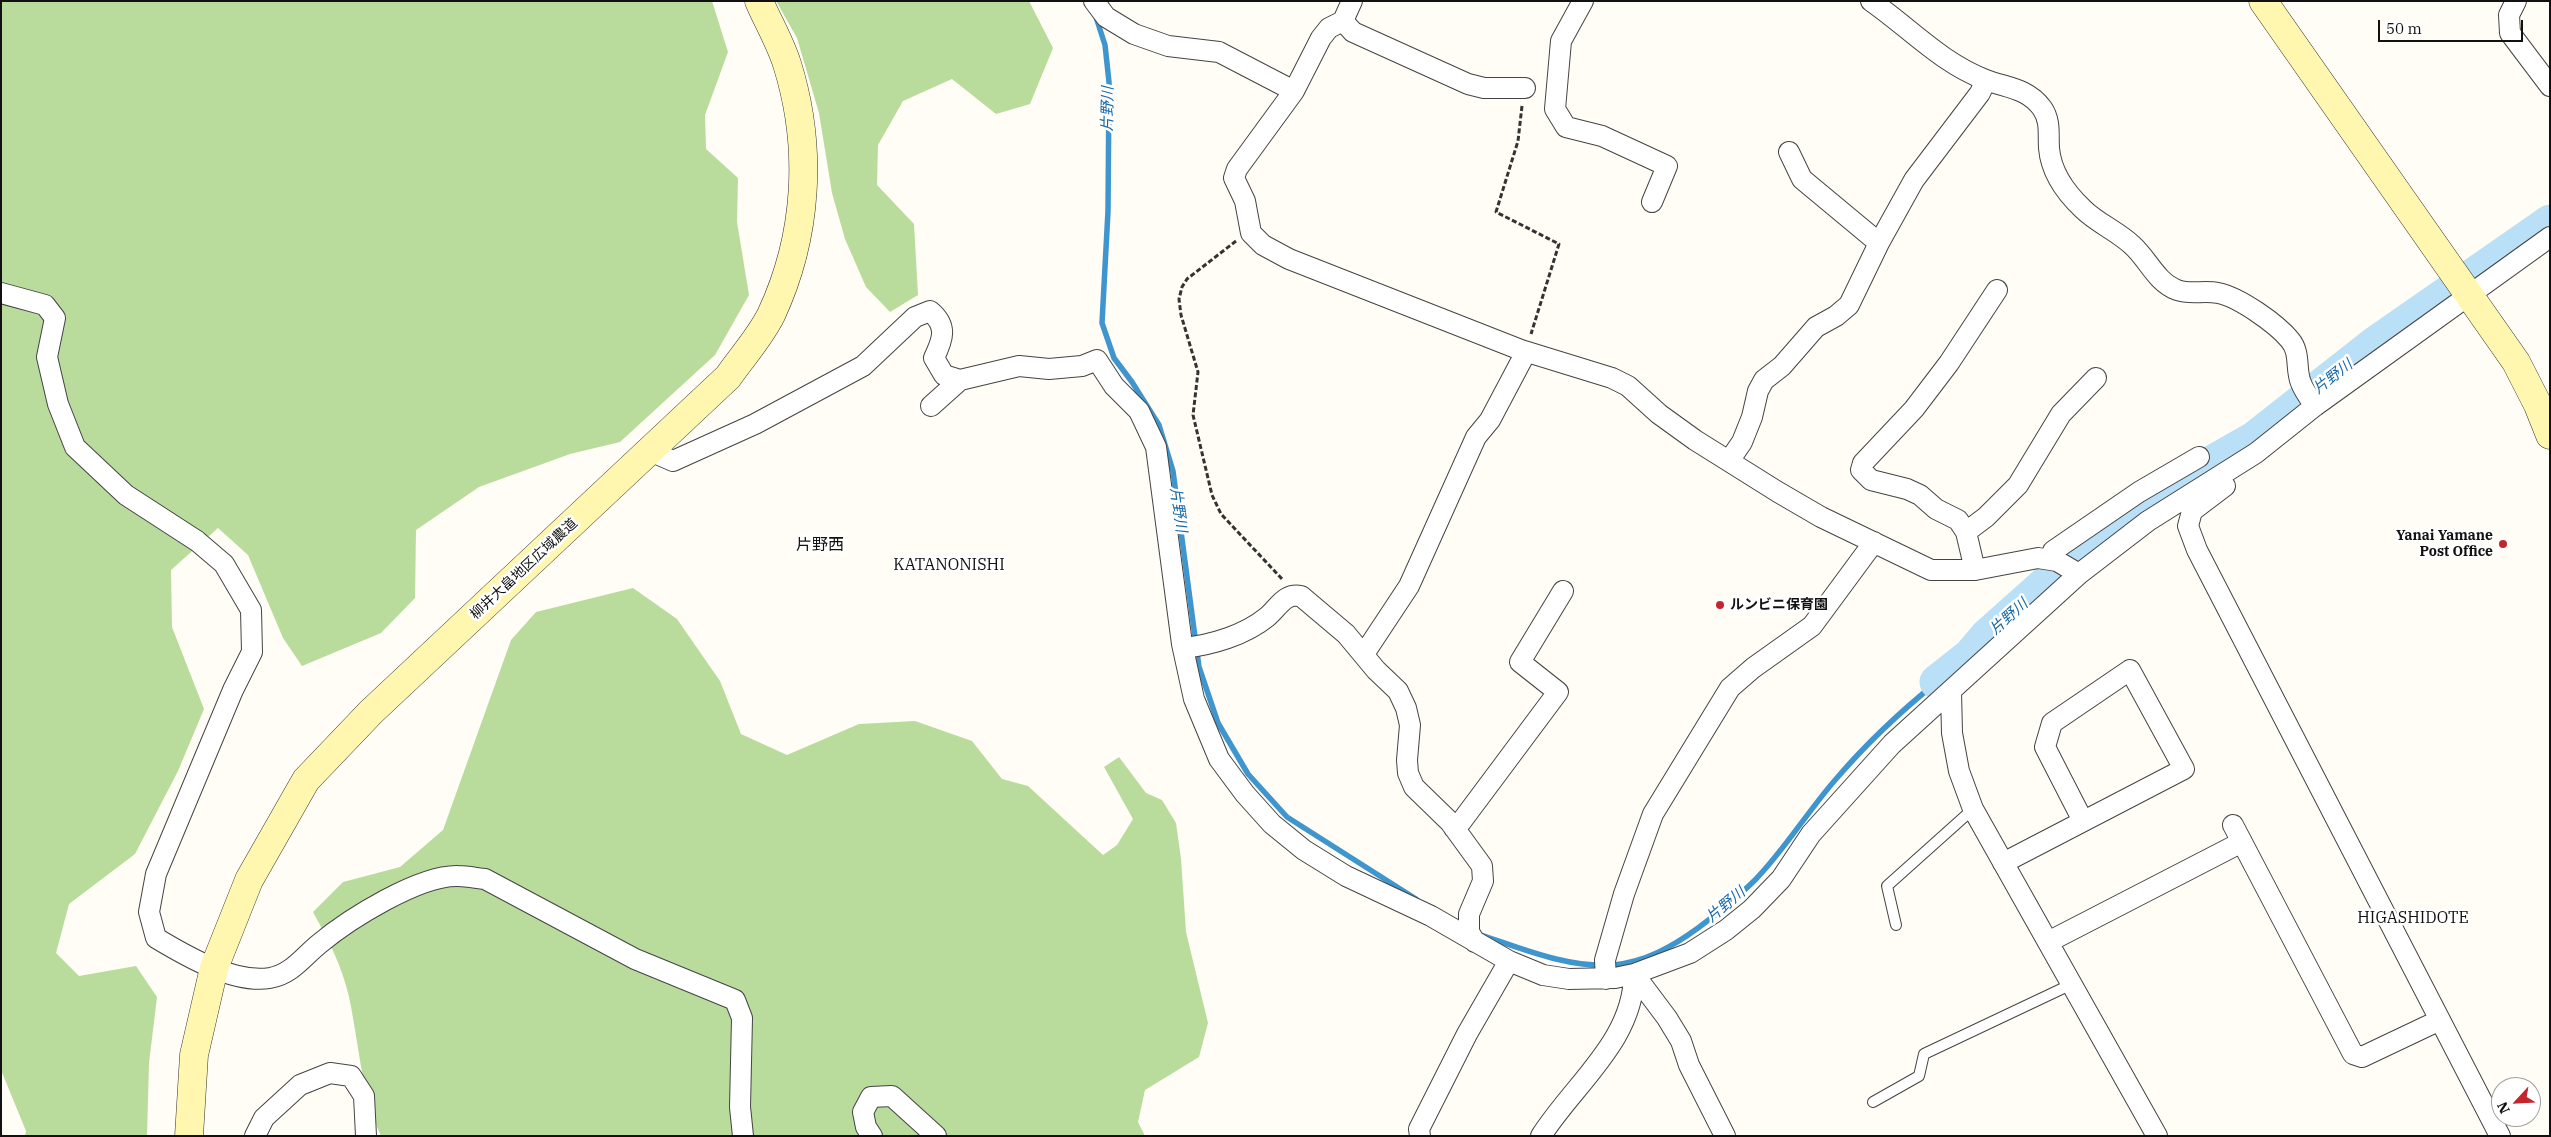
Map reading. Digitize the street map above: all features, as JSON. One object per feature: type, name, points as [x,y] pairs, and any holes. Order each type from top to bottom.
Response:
[{"type":"street","name":"柳井大畠地区広域農道","points":[[189,1136],[194,1054],[214,968],[249,880],[306,780],[371,712],[728,377],[770,316],[790,268],[802,216],[804,142],[787,63],[759,1]]},
{"type":"street","points":[[1094,1],[1106,18],[1134,34],[1168,46],[1219,52],[1294,91]]},
{"type":"street","points":[[1352,1],[1343,21],[1329,28],[1321,38],[1294,91],[1237,169],[1234,178],[1246,208],[1251,233],[1263,245],[1289,259],[1526,352],[1612,378],[1628,386],[1659,414],[1695,440],[1821,517],[1931,570],[1975,570],[2038,558],[2065,566]]},
{"type":"street","points":[[1583,1],[1561,41],[1555,109],[1566,127],[1602,136],[1667,166],[1652,202]]},
{"type":"street","points":[[1871,1],[1902,23],[1934,52],[1986,80],[2025,91],[2042,109],[2049,126],[2049,148],[2052,167],[2062,185],[2084,210],[2132,244],[2162,281],[2169,286],[2192,293],[2218,293],[2239,300],[2280,329],[2291,342],[2296,353],[2309,396]]},
{"type":"street","points":[[2263,1],[2516,362],[2538,405],[2550,434]]},
{"type":"street","points":[[2516,1],[2509,15],[2510,33],[2550,86]]},
{"type":"street","points":[[1343,21],[1353,32],[1468,84],[1484,88],[1524,88]]},
{"type":"street","points":[[1729,460],[1742,442],[1752,417],[1758,391],[1764,380],[1782,366],[1816,327],[1836,316],[1849,304],[1879,243],[1914,180],[1980,93],[1986,80]]},
{"type":"street","points":[[1789,152],[1802,178],[1879,243]]},
{"type":"street","points":[[931,406],[960,380],[1019,366],[1049,369],[1082,366],[1097,360],[1114,386],[1139,411],[1156,447],[1190,647],[1194,699],[1219,758],[1245,794],[1272,824],[1304,850],[1346,876],[1431,916],[1509,961],[1543,975],[1569,979],[1606,970],[1634,974],[1690,953],[1726,930],[1752,909],[1781,879],[1811,834],[1892,744],[1951,692],[2065,566],[2148,520],[2241,463],[2309,396],[2469,296],[2550,238]]},
{"type":"street","points":[[1975,570],[1966,532],[1958,520],[1936,509],[1920,495],[1907,489],[1871,480],[1861,470],[1863,463],[1920,402],[1949,363],[1997,290]]},
{"type":"street","points":[[1,293],[45,305],[55,318],[46,357],[58,404],[75,447],[126,495],[197,541],[224,564],[251,610],[252,652],[233,690],[156,874],[150,912],[156,938],[214,968],[240,976],[270,978],[293,969],[318,945],[354,917],[403,892],[436,878],[457,876],[485,879],[634,959],[736,1000],[742,1018],[740,1107],[743,1136]]},
{"type":"street","points":[[650,452],[673,462],[755,424],[862,366],[915,317],[930,311],[939,318],[943,337],[934,358],[944,375],[960,380]]},
{"type":"street","points":[[1364,654],[1410,586],[1476,437],[1490,420],[1526,352]]},
{"type":"street","points":[[1966,532],[1986,517],[2018,485],[2061,414],[2096,378]]},
{"type":"street","points":[[2065,566],[2052,552],[2139,492],[2200,457]]},
{"type":"street","points":[[2241,463],[2238,476],[2192,511],[2188,526],[2197,550],[2500,1136]]},
{"type":"street","points":[[1606,970],[1626,886],[1653,814],[1730,688],[1753,668],[1812,626],[1874,542]]},
{"type":"street","points":[[1454,828],[1461,822],[1558,692],[1520,662],[1563,591]]},
{"type":"street","points":[[1190,647],[1246,631],[1268,616],[1284,599],[1293,594],[1302,596],[1346,634],[1376,670],[1398,691],[1406,708],[1410,725],[1408,772],[1414,787],[1454,828],[1482,866],[1483,881],[1469,914],[1469,932],[1475,942]]},
{"type":"street","points":[[2003,863],[2184,769],[2130,670],[2052,723],[2045,748],[2083,821]]},
{"type":"street","points":[[1951,692],[1952,733],[1959,771],[1973,809],[2157,1136]]},
{"type":"street","points":[[2048,942],[2238,833],[2353,1054],[2362,1057],[2440,1020]]},
{"type":"street","points":[[1420,1136],[1419,1129],[1467,1034],[1509,961]]},
{"type":"street","points":[[1541,1136],[1607,1050],[1623,1024],[1634,993],[1634,974]]},
{"type":"street","points":[[1634,974],[1667,1018],[1680,1041],[1689,1065],[1725,1136]]},
{"type":"street","points":[[255,1136],[264,1118],[300,1085],[330,1073],[351,1076],[364,1096],[366,1136]]},
{"type":"street","points":[[872,1136],[866,1127],[863,1112],[871,1097],[892,1096],[936,1136]]},
{"type":"lane","points":[[1896,925],[1887,886],[1973,809]]},
{"type":"lane","points":[[1872,1102],[1919,1076],[1924,1054],[2072,984]]},
{"type":"path","points":[[1524,88],[1518,141],[1496,212],[1559,244],[1526,352]]},
{"type":"path","points":[[1251,233],[1223,250],[1187,279],[1182,287],[1180,299],[1181,315],[1198,372],[1193,415],[1208,484],[1221,514],[1280,576],[1293,594]]},
{"type":"green space","points":[[1,1],[712,1],[728,52],[705,115],[706,149],[738,178],[737,222],[749,295],[715,355],[620,442],[570,454],[479,487],[416,530],[415,598],[381,633],[302,666],[283,638],[248,555],[218,528],[171,570],[172,627],[204,709],[178,771],[135,854],[69,904],[56,953],[79,976],[136,966],[157,997],[149,1063],[147,1136],[25,1136],[26,1131],[1,1070]]},
{"type":"green space","points":[[776,1],[1029,1],[1053,48],[1030,104],[996,114],[952,79],[903,101],[878,145],[877,185],[914,224],[918,295],[890,312],[866,287],[845,239],[832,193],[819,113],[797,38]]},
{"type":"green space","points":[[633,588],[677,619],[720,681],[741,734],[787,755],[859,724],[915,721],[972,741],[1002,779],[1028,786],[1103,855],[1117,845],[1133,819],[1104,767],[1119,757],[1146,793],[1162,800],[1176,823],[1181,859],[1186,932],[1208,1023],[1199,1057],[1145,1090],[1138,1122],[1145,1136],[381,1136],[374,1119],[365,1085],[343,974],[313,912],[343,882],[400,867],[443,830],[511,640],[536,612]]},
{"type":"waterway","name":"片野川","points":[[1096,17],[1105,45],[1109,82],[1108,211],[1102,323],[1114,358],[1132,382],[1159,425],[1173,471],[1199,667],[1218,723],[1248,774],[1287,817],[1416,899]]},
{"type":"waterway","name":"片野川","points":[[1937,682],[1970,656],[1987,636],[2080,553],[2155,495],[2254,439],[2376,343],[2550,222]]},
{"type":"waterway","name":"片野川","points":[[1481,935],[1529,951],[1579,964],[1613,965],[1636,961],[1668,947],[1713,917],[1756,879],[1847,766],[1884,728],[1937,682]]},
{"type":"place","name":"Yanai Yamane Post Office","points":[[2503,544]]},
{"type":"place","name":"ルンビニ保育園","points":[[1720,605]]},
{"type":"district","name":"片野西","points":[[820,545]]},
{"type":"district","name":"KATANONISHI","points":[[949,565]]},
{"type":"district","name":"HIGASHIDOTE","points":[[2413,918]]}]
